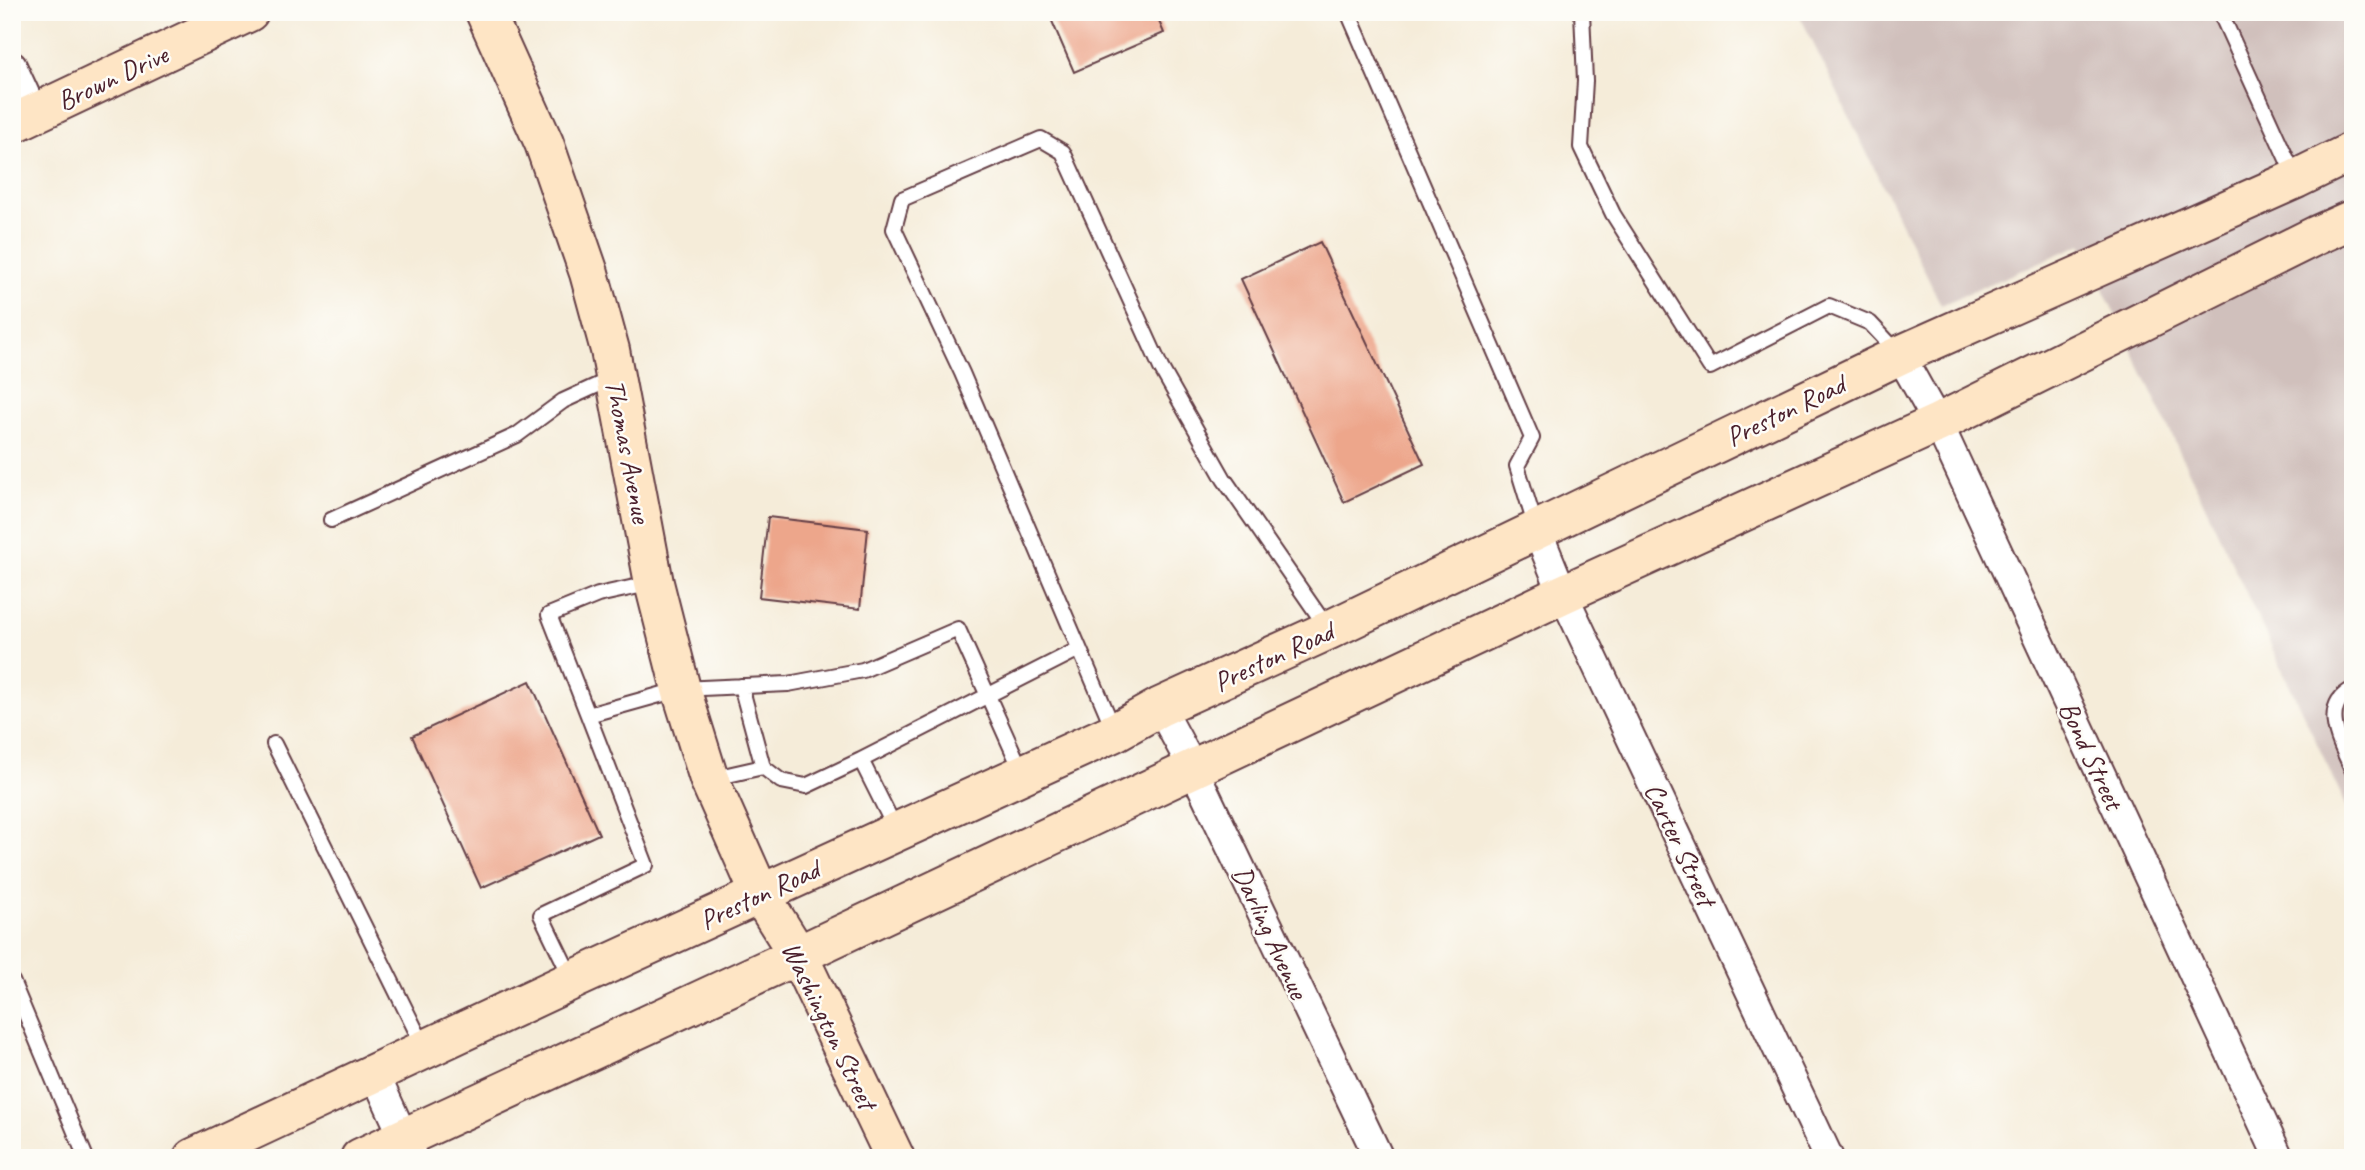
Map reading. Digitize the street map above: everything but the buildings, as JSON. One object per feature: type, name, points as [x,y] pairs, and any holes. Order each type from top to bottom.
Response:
[{"type":"main road","name":"Brown Drive","points":[[23,119],[249,12]]},
{"type":"main road","name":"Thomas Avenue","points":[[485,12],[544,143],[572,220],[606,337],[654,583],[681,689],[709,779],[760,894]]},
{"type":"main road","name":"Preston Road","points":[[193,1158],[573,980],[1115,732],[1160,707],[1329,630],[1900,355],[2296,179],[2353,151]]},
{"type":"main road","points":[[2296,179],[2317,235]]},
{"type":"main road","points":[[360,1158],[408,1147],[798,955],[1193,768],[1563,594],[1938,424],[2353,219]]},
{"type":"main road","name":"Washington Street","points":[[760,894],[798,955],[895,1158]]},
{"type":"street","points":[[12,66],[23,119]]},
{"type":"street","name":"Bond Street","points":[[1900,355],[1938,424],[2279,1158]]},
{"type":"street","name":"Carter Street","points":[[1536,530],[1563,594],[1829,1158]]},
{"type":"street","name":"Darling Avenue","points":[[1160,707],[1193,768],[1379,1158]]},
{"type":"street","points":[[374,1072],[408,1147]]},
{"type":"lane","points":[[1348,12],[1532,438],[1517,466],[1536,530]]},
{"type":"lane","points":[[1582,12],[1585,82],[1581,147],[1614,214],[1710,367],[1829,306],[1870,323],[1900,355]]},
{"type":"lane","points":[[2220,12],[2296,179]]},
{"type":"lane","points":[[1115,732],[962,373],[894,229],[902,199],[1041,139],[1063,152],[1161,368],[1224,479],[1329,630]]},
{"type":"lane","points":[[331,520],[517,435],[563,401],[615,377]]},
{"type":"lane","points":[[573,980],[541,915],[646,865],[549,615],[598,595],[654,583]]},
{"type":"lane","points":[[588,715],[681,689],[788,684],[863,670],[958,629],[1023,774]]},
{"type":"lane","points":[[740,686],[763,767],[781,780],[806,786],[1079,649]]},
{"type":"lane","points":[[2353,689],[2345,693],[2334,710],[2336,736],[2353,771]]},
{"type":"lane","points":[[274,744],[424,1049]]},
{"type":"lane","points":[[861,760],[896,831]]},
{"type":"lane","points":[[709,779],[763,767]]},
{"type":"lane","points":[[12,981],[86,1158]]},
{"type":"shaded area","points":[[1798,12],[2353,12],[2353,820],[2082,244],[1941,305]]}]
